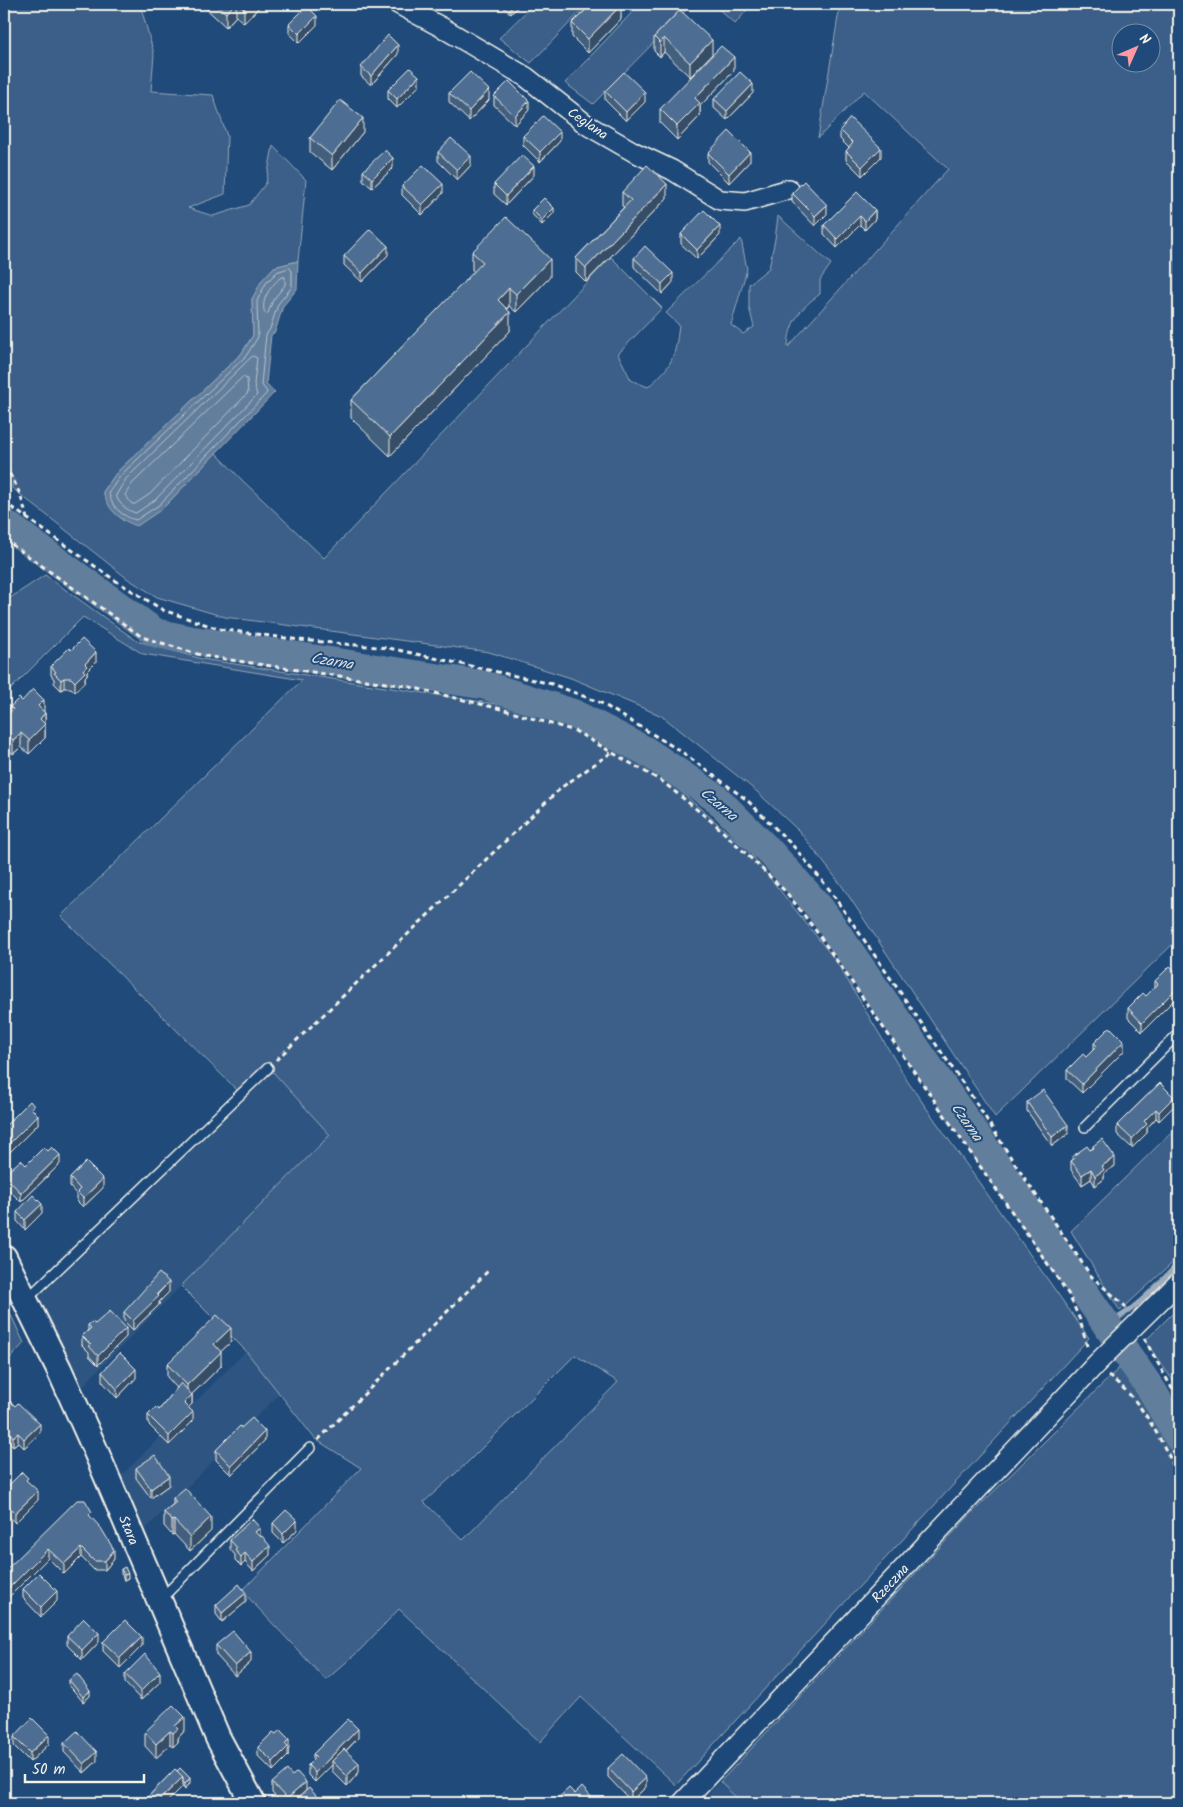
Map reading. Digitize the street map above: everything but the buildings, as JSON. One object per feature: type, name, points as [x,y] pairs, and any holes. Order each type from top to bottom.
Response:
[{"type":"street","name":"Ceglana","points":[[398,4],[526,77],[587,125],[634,152],[672,170],[720,200],[745,202],[789,189]]},
{"type":"street","name":"Stara","points":[[4,1257],[59,1369],[94,1447],[218,1738],[252,1803]]},
{"type":"street","points":[[1136,1325],[1179,1282]]},
{"type":"street","name":"Rzeczna","points":[[682,1803],[1096,1364],[1136,1325]]},
{"type":"lane","points":[[1085,1127],[1179,1034]]},
{"type":"lane","points":[[26,1301],[268,1068]]},
{"type":"lane","points":[[159,1601],[310,1448]]},
{"type":"path","points":[[4,466],[16,482],[23,500],[27,520]]},
{"type":"path","points":[[4,502],[112,579],[163,610],[219,628],[300,640],[389,648],[552,684],[601,703],[682,752],[747,800],[795,848],[829,889],[973,1098],[1091,1276],[1124,1305],[1179,1401]]},
{"type":"path","points":[[4,539],[142,637],[204,656],[406,686],[501,709],[575,731],[664,782],[716,826],[786,892],[820,937],[1069,1296],[1096,1364],[1119,1383],[1139,1406],[1179,1476]]},
{"type":"path","points":[[268,1068],[562,787],[612,752]]},
{"type":"path","points":[[310,1448],[490,1269]]},
{"type":"shaded area","points":[[4,4],[140,4],[154,54],[151,91],[213,95],[227,136],[225,194],[188,208],[213,216],[249,205],[266,183],[273,146],[306,180],[298,261],[274,267],[252,299],[253,335],[242,353],[117,472],[103,492],[123,521],[162,509],[216,453],[324,558],[611,257],[662,308],[618,354],[631,380],[648,387],[668,366],[676,346],[679,325],[666,313],[741,239],[747,269],[731,325],[743,334],[754,327],[749,307],[749,284],[769,268],[778,216],[831,264],[820,280],[820,294],[801,311],[793,323],[788,347],[948,169],[864,91],[818,138],[839,11],[846,4],[1179,4],[1179,938],[995,1117],[842,886],[800,832],[755,790],[662,716],[571,678],[489,652],[225,617],[157,597],[128,579],[12,488],[13,478],[4,467]]},
{"type":"shaded area","points":[[534,4],[588,4],[531,63],[499,38]]},
{"type":"shaded area","points":[[640,4],[692,4],[593,104],[565,83]]},
{"type":"shaded area","points":[[713,4],[752,4],[735,24]]},
{"type":"shaded area","points":[[45,575],[137,641],[202,659],[509,706],[595,735],[671,783],[747,849],[836,961],[908,1082],[1089,1338],[676,1785],[581,1697],[540,1742],[399,1609],[360,1650],[326,1680],[242,1591],[361,1468],[315,1439],[246,1351],[181,1286],[330,1135],[273,1072],[241,1094],[61,916],[302,680],[143,654],[83,617],[4,696],[4,602]],"holes":[[[575,1355],[618,1382],[463,1540],[424,1502],[467,1463]]]},
{"type":"shaded area","points":[[273,1072],[330,1135],[542,1127],[145,1530],[120,1477],[246,1351],[181,1286],[80,1389],[37,1299]]},
{"type":"shaded area","points":[[1179,1125],[1179,1257],[1120,1311],[1071,1231]]},
{"type":"shaded area","points":[[4,1300],[24,1343],[4,1365]]},
{"type":"shaded area","points":[[1179,1307],[1179,1389],[1145,1341]]},
{"type":"shaded area","points":[[1119,1368],[1137,1389],[1179,1457],[1179,1803],[742,1803],[720,1782],[970,1515]]},
{"type":"shaded area","points":[[720,1782],[742,1803],[699,1803]]},
{"type":"water","points":[[298,261],[297,289],[283,306],[275,332],[271,335],[266,384],[275,392],[162,509],[137,526],[119,517],[111,509],[103,492],[117,472],[242,353],[253,335],[252,299],[262,280],[274,267]]},
{"type":"waterway","name":"Czarna","points":[[4,523],[156,633],[190,640],[484,685],[572,713],[646,751],[716,798],[772,854],[819,907],[1153,1392],[1179,1438]]},
{"type":"waterway","points":[[1107,1324],[1137,1304],[1179,1263]]}]
